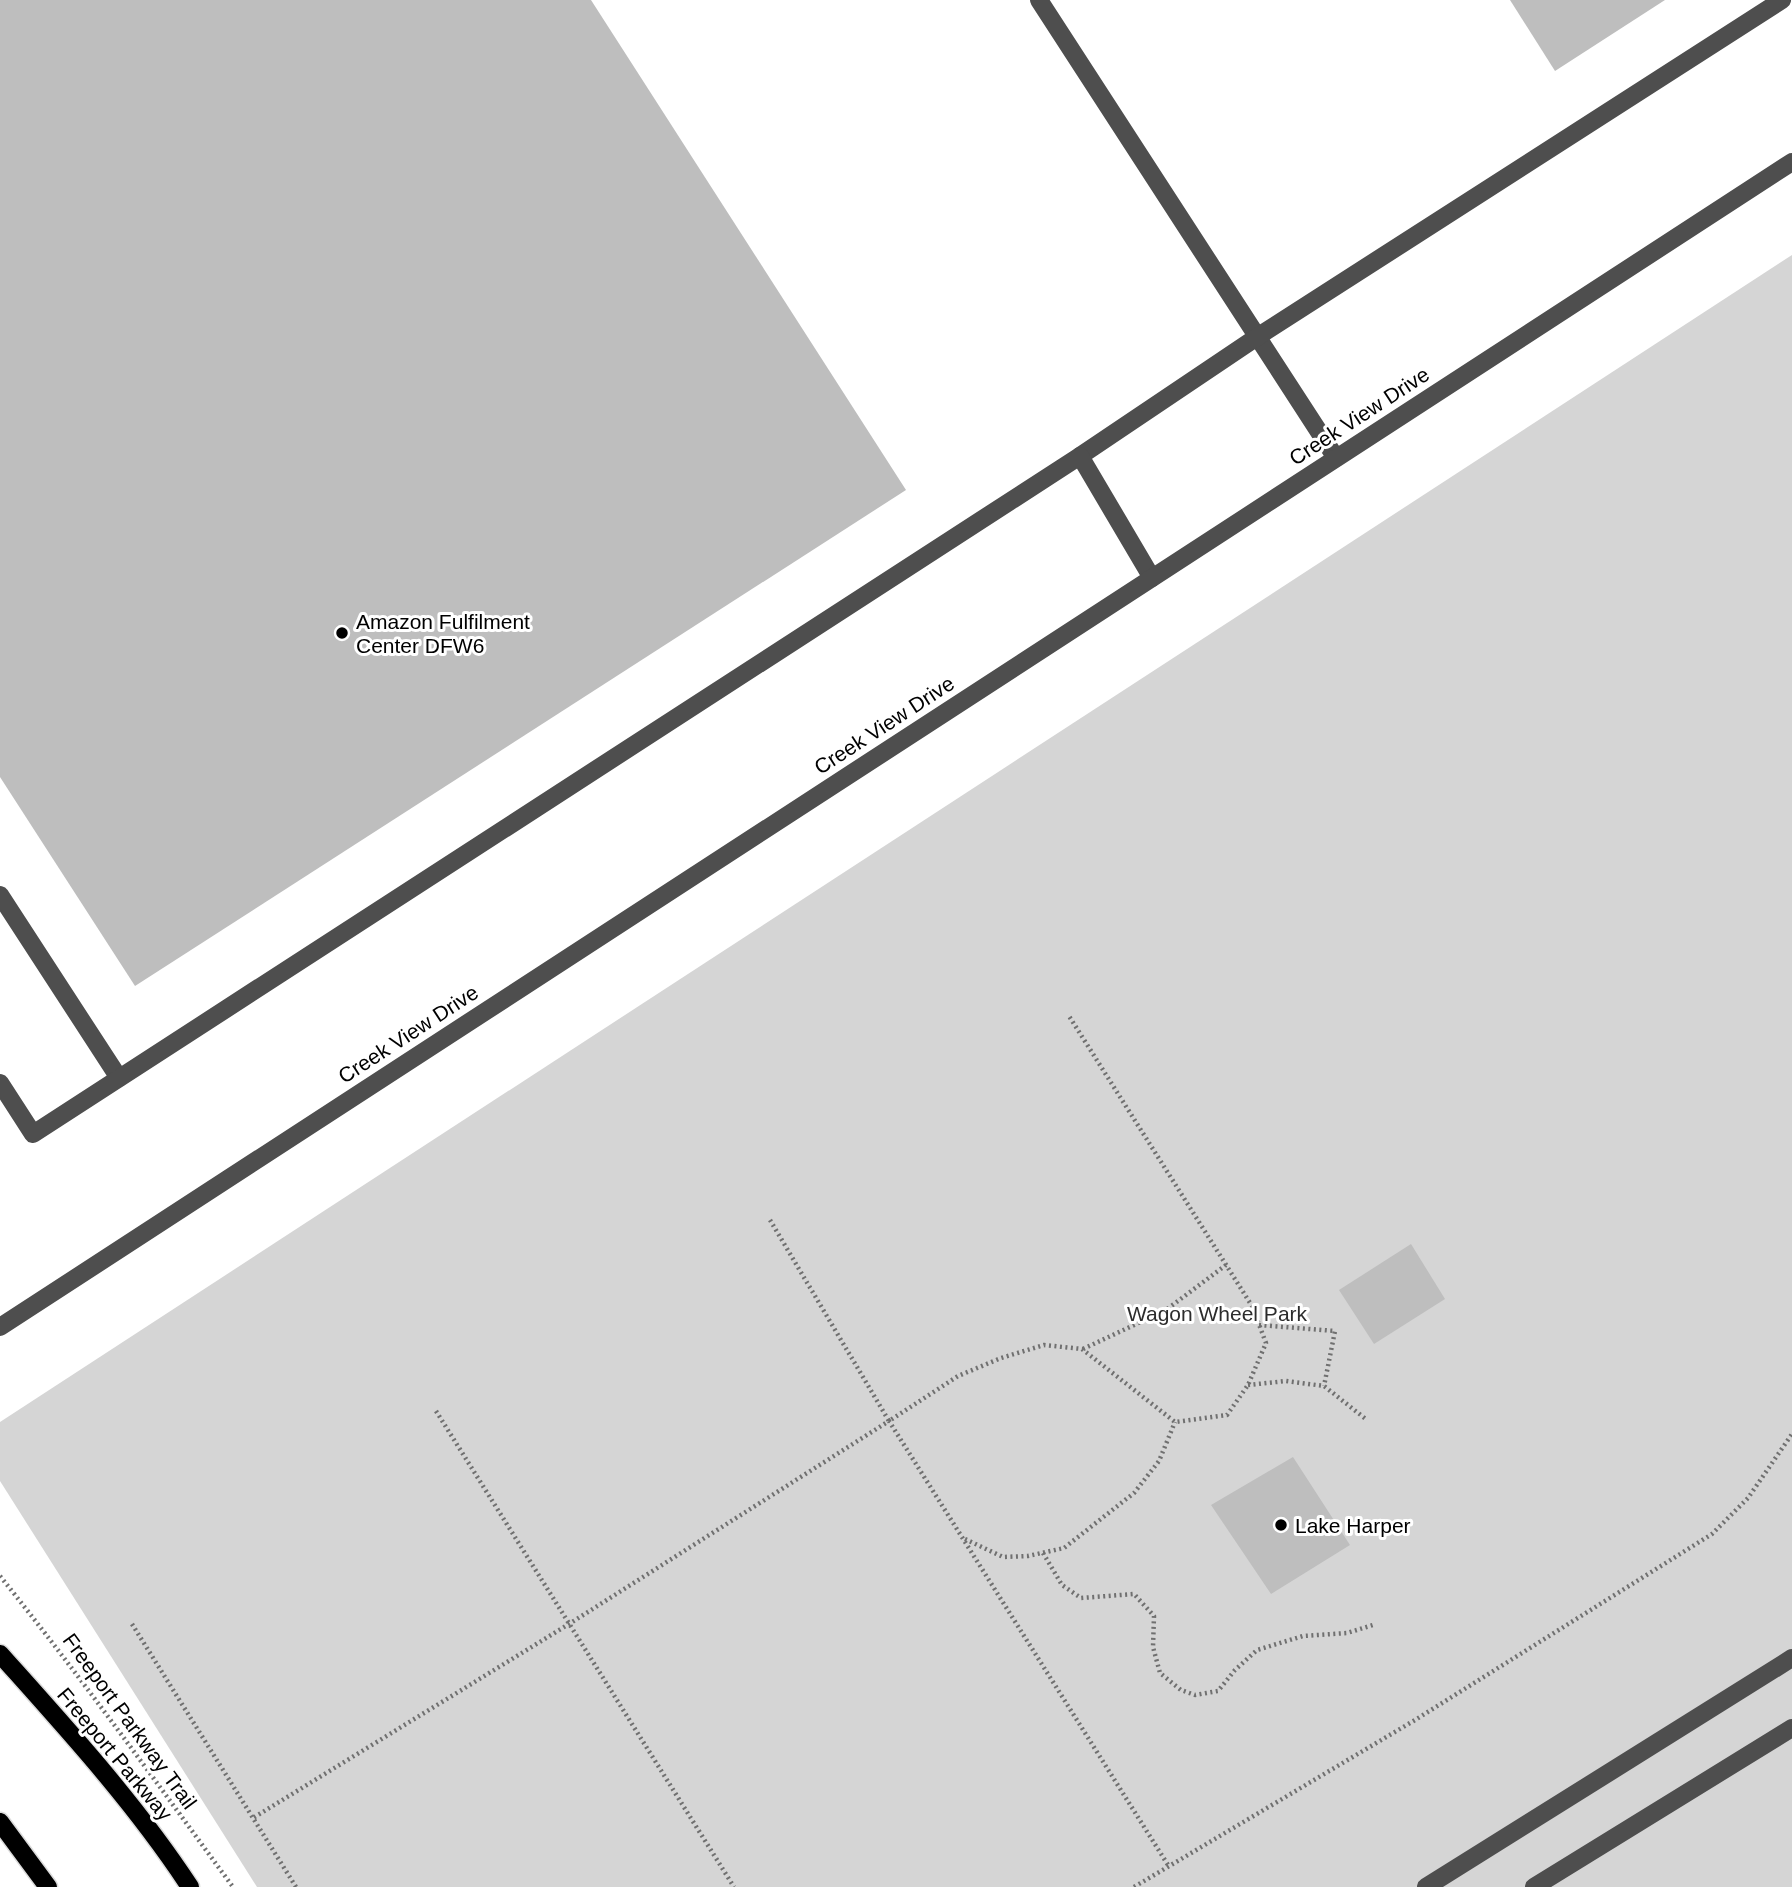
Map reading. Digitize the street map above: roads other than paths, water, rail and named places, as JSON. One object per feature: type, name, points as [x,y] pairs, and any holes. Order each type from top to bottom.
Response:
[{"type":"main road","name":"Freeport Parkway","points":[[0,1654],[86,1749],[190,1887]]},
{"type":"main road","points":[[0,1822],[48,1887]]},
{"type":"street","points":[[1039,0],[1336,458]]},
{"type":"street","points":[[0,1083],[33,1133],[1080,456],[1257,337],[1782,0]]},
{"type":"street","name":"Creek View Drive","points":[[0,1327],[1792,162]]},
{"type":"street","points":[[1080,456],[1152,578]]},
{"type":"street","points":[[0,895],[119,1078]]},
{"type":"street","points":[[1426,1887],[1792,1658]]},
{"type":"street","points":[[1534,1887],[1792,1728]]},
{"type":"place","name":"Amazon Fulfilment Center DFW6","points":[[342,633]]},
{"type":"place","name":"Lake Harper","points":[[1281,1525]]},
{"type":"park label","name":"Wagon Wheel Park","points":[[1217,1313]]}]
